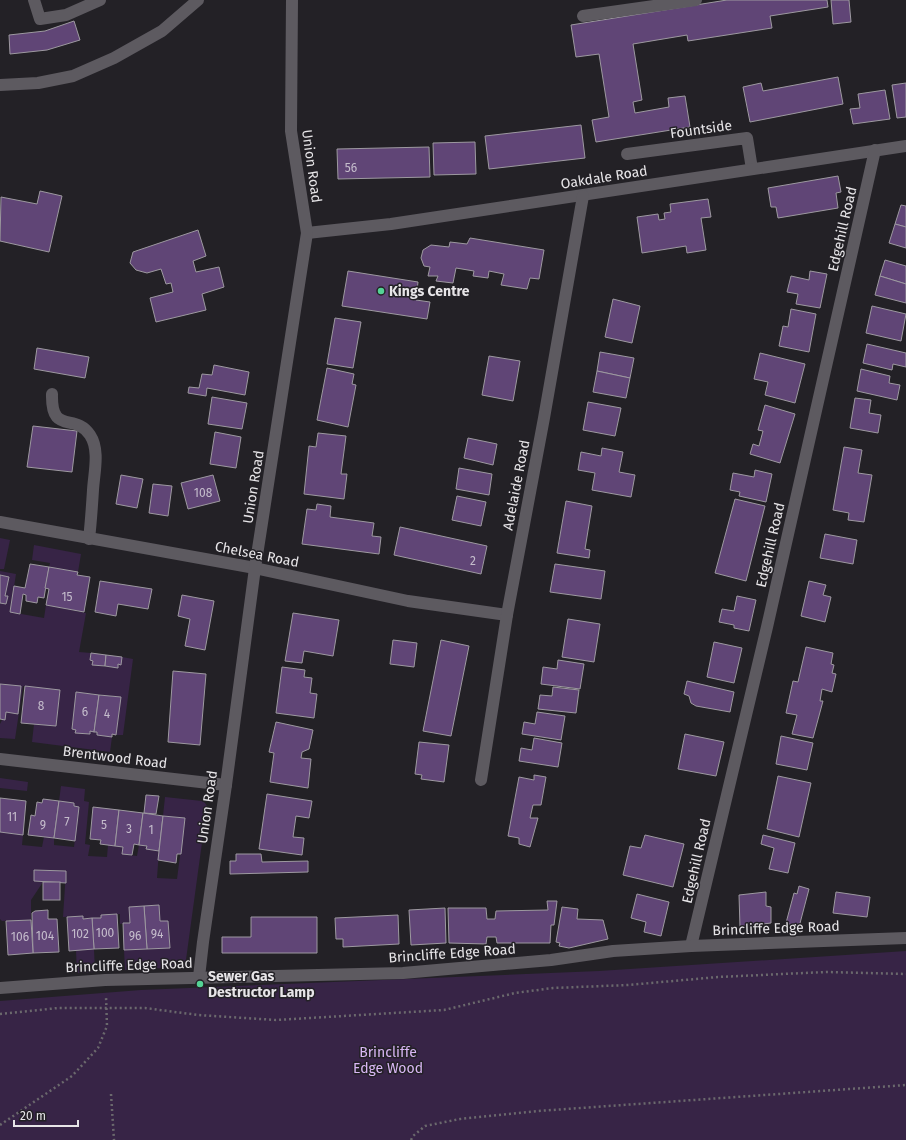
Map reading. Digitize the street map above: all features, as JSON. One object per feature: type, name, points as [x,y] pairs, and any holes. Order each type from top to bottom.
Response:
[{"type":"street","points":[[34,0],[40,19],[66,15],[100,0]]},
{"type":"street","points":[[0,85],[38,83],[73,76],[114,58],[162,31],[198,0]]},
{"type":"street","name":"Union Road","points":[[199,977],[255,568],[307,233],[291,131],[292,0]]},
{"type":"street","points":[[583,16],[696,0]]},
{"type":"street","name":"Fountside","points":[[627,154],[747,138],[752,169]]},
{"type":"street","name":"Oakdale Road","points":[[307,233],[392,224],[906,146]]},
{"type":"street","name":"Edgehill Road","points":[[691,946],[767,627],[875,150]]},
{"type":"street","name":"Adelaide Road","points":[[481,780],[507,615],[544,418],[583,196]]},
{"type":"street","points":[[52,394],[54,414],[60,421],[82,426],[91,436],[95,449],[90,539]]},
{"type":"street","name":"Chelsea Road","points":[[0,522],[255,568],[408,601],[507,615]]},
{"type":"street","name":"Brentwood Road","points":[[0,759],[226,785]]},
{"type":"street","name":"Brincliffe Edge Road","points":[[0,988],[105,980],[410,972],[551,960],[613,952],[691,946],[906,938]]},
{"type":"path","points":[[0,1014],[58,1008],[145,1008],[198,1015],[276,1020],[444,1010],[515,993],[553,988],[628,985],[718,977],[826,972],[906,974]]},
{"type":"path","points":[[0,1125],[72,1076],[98,1048],[107,1026],[108,1008],[105,980]]},
{"type":"path","points":[[411,1140],[413,1136],[424,1126],[460,1119],[546,1111],[906,1085]]},
{"type":"path","points":[[111,1094],[114,1140]]},
{"type":"green space","points":[[0,538],[10,540],[4,569],[0,569]]},
{"type":"green space","points":[[34,545],[81,554],[78,572],[49,567],[50,563],[32,560]]},
{"type":"green space","points":[[0,571],[16,574],[10,612],[44,618],[46,605],[86,613],[79,652],[91,653],[90,660],[93,661],[92,665],[118,668],[118,664],[120,665],[122,657],[133,659],[123,735],[116,735],[121,697],[76,692],[72,729],[76,730],[76,733],[90,734],[90,731],[97,732],[97,735],[112,737],[110,752],[32,742],[34,724],[56,726],[60,690],[23,686],[15,739],[0,738],[0,724],[6,712],[18,713],[21,687],[0,684],[0,603],[6,604],[8,596],[5,596],[8,577],[0,575]]},
{"type":"green space","points":[[0,778],[28,782],[27,791],[0,788]]},
{"type":"green space","points":[[61,786],[85,789],[84,801],[89,802],[85,844],[90,845],[88,856],[107,857],[108,845],[123,847],[122,854],[137,856],[139,845],[147,846],[146,849],[159,851],[157,878],[177,879],[185,818],[163,816],[165,797],[202,801],[205,803],[207,806],[185,967],[125,970],[124,950],[170,947],[168,921],[160,921],[159,905],[130,907],[130,923],[120,924],[120,914],[101,915],[101,918],[83,919],[83,916],[63,917],[66,871],[34,870],[34,881],[43,882],[31,900],[31,920],[2,921],[0,919],[0,832],[23,835],[22,845],[42,847],[44,837],[54,838],[54,845],[74,847],[79,807],[74,806],[74,803],[59,801]]},
{"type":"green space","points":[[94,949],[95,972],[77,973],[76,950]]},
{"type":"green space","name":"Brincliffe Edge Wood","points":[[906,951],[906,1140],[0,1140],[0,1001],[141,990],[599,971]]},
{"type":"building","points":[[727,0],[827,0],[828,7],[770,16],[772,28],[688,41],[687,35],[633,44],[642,100],[633,102],[635,113],[669,107],[668,98],[685,96],[690,127],[596,142],[592,120],[609,117],[599,54],[576,57],[571,25]]},
{"type":"building","points":[[831,0],[849,0],[851,22],[833,24]]},
{"type":"building","points":[[74,21],[80,40],[47,50],[10,54],[9,35],[45,31]]},
{"type":"building","points":[[838,77],[843,104],[750,122],[743,87],[761,83],[763,91]]},
{"type":"building","points":[[906,83],[906,117],[897,118],[892,85]]},
{"type":"building","points":[[885,90],[890,119],[853,124],[850,109],[860,108],[858,94]]},
{"type":"building","points":[[581,125],[585,158],[489,169],[485,136]]},
{"type":"building","points":[[475,142],[476,174],[434,175],[433,143]]},
{"type":"building","points":[[429,147],[430,177],[338,179],[337,149]]},
{"type":"building","points":[[838,176],[841,192],[836,193],[838,208],[778,218],[776,207],[771,207],[768,188]]},
{"type":"building","points":[[40,191],[62,196],[49,252],[0,241],[1,197],[37,204]]},
{"type":"building","points":[[708,199],[711,217],[701,218],[706,250],[687,253],[686,246],[642,253],[637,217],[658,214],[659,220],[665,219],[664,213],[671,212],[670,204]]},
{"type":"building","points":[[901,205],[906,206],[906,227],[895,224]]},
{"type":"building","points":[[895,224],[906,227],[906,248],[889,243]]},
{"type":"building","points":[[198,230],[206,256],[193,261],[196,272],[219,267],[224,287],[202,294],[206,310],[156,322],[150,298],[173,292],[171,283],[166,284],[161,269],[147,273],[136,270],[130,263],[133,252]]},
{"type":"building","points":[[470,238],[544,250],[539,279],[530,278],[527,289],[501,285],[504,274],[489,271],[488,278],[473,276],[474,271],[456,268],[453,283],[436,281],[438,276],[428,276],[430,267],[424,266],[421,258],[423,250],[431,245],[449,247],[450,242],[467,244]]},
{"type":"building","points":[[885,260],[906,266],[906,284],[880,276]]},
{"type":"building","name":"Kings Centre","points":[[348,271],[418,282],[416,300],[430,302],[427,319],[342,306]]},
{"type":"building","points":[[810,271],[827,274],[820,308],[796,304],[798,294],[787,292],[791,276],[809,280]]},
{"type":"building","points":[[880,276],[906,284],[906,303],[875,295]]},
{"type":"building","points":[[613,299],[640,306],[632,343],[605,337]]},
{"type":"building","points":[[872,306],[906,314],[901,341],[866,333]]},
{"type":"building","points":[[791,309],[816,314],[809,352],[779,346],[783,326],[788,327]]},
{"type":"building","points":[[335,318],[361,322],[353,368],[327,364]]},
{"type":"building","points":[[867,344],[906,353],[906,367],[893,364],[892,370],[863,363]]},
{"type":"building","points":[[37,348],[89,357],[85,378],[34,369]]},
{"type":"building","points":[[600,352],[634,358],[630,378],[597,371]]},
{"type":"building","points":[[760,353],[805,364],[795,403],[765,395],[768,382],[754,379]]},
{"type":"building","points":[[489,356],[520,361],[513,401],[482,395]]},
{"type":"building","points":[[214,365],[249,372],[245,395],[207,388],[206,396],[188,393],[189,387],[199,388],[202,374],[212,375]]},
{"type":"building","points":[[327,368],[354,374],[352,384],[356,385],[348,427],[317,420]]},
{"type":"building","points":[[861,369],[890,376],[889,383],[900,385],[897,400],[857,391]]},
{"type":"building","points":[[597,371],[630,378],[626,398],[593,392]]},
{"type":"building","points":[[212,397],[247,403],[242,429],[208,424]]},
{"type":"building","points":[[855,398],[871,400],[869,413],[881,415],[878,433],[850,428]]},
{"type":"building","points":[[588,402],[621,408],[615,436],[583,430]]},
{"type":"building","points":[[765,405],[795,414],[780,463],[750,454],[753,444],[759,446],[763,431],[758,430]]},
{"type":"building","points":[[33,426],[77,431],[72,472],[27,467]]},
{"type":"building","points":[[215,432],[241,437],[236,468],[210,464]]},
{"type":"building","points":[[318,433],[346,436],[341,474],[347,474],[344,499],[304,494],[309,446],[316,447]]},
{"type":"building","points":[[468,438],[497,444],[493,465],[464,458]]},
{"type":"building","points":[[844,447],[862,450],[858,473],[872,475],[864,522],[848,520],[849,513],[833,510]]},
{"type":"building","points":[[602,448],[623,452],[619,472],[635,475],[631,497],[592,490],[595,473],[578,470],[581,452],[601,456]]},
{"type":"building","points":[[459,468],[492,474],[489,495],[456,489]]},
{"type":"building","points":[[755,470],[772,474],[766,502],[739,496],[740,492],[730,490],[733,473],[754,477]]},
{"type":"building","points":[[121,475],[143,479],[137,508],[116,504]]},
{"type":"building","points":[[213,475],[220,501],[188,509],[181,483]]},
{"type":"building","points":[[153,484],[172,486],[168,516],[149,513]]},
{"type":"building","points":[[457,496],[486,502],[481,526],[452,520]]},
{"type":"building","points":[[735,499],[765,506],[746,581],[715,573]]},
{"type":"building","points":[[566,501],[592,506],[585,549],[590,550],[589,558],[557,553]]},
{"type":"building","points":[[317,504],[331,506],[330,517],[374,523],[372,536],[381,537],[379,554],[302,544],[307,509],[316,510]]},
{"type":"building","points":[[400,527],[487,546],[481,574],[394,555]]},
{"type":"building","points":[[825,534],[857,540],[853,564],[820,558]]},
{"type":"building","points":[[30,564],[49,567],[44,598],[38,597],[37,603],[26,601],[26,595],[23,594],[20,614],[10,612],[14,586],[25,588]]},
{"type":"building","points":[[555,564],[605,571],[601,599],[550,592]]},
{"type":"building","points":[[49,567],[78,572],[77,575],[90,577],[84,612],[46,605],[49,589],[45,588]]},
{"type":"building","points":[[0,575],[9,577],[5,596],[8,596],[6,604],[0,603]]},
{"type":"building","points":[[100,581],[152,589],[148,609],[118,604],[116,616],[95,612]]},
{"type":"building","points":[[809,581],[826,585],[823,595],[831,597],[825,622],[801,616]]},
{"type":"building","points":[[182,595],[214,601],[205,650],[185,646],[190,619],[178,616]]},
{"type":"building","points":[[737,596],[756,600],[749,631],[734,628],[734,625],[719,622],[722,609],[734,611]]},
{"type":"building","points":[[293,613],[339,620],[333,656],[304,651],[302,663],[285,661]]},
{"type":"building","points":[[568,619],[600,624],[594,662],[562,657]]},
{"type":"building","points":[[393,640],[417,643],[414,667],[390,664]]},
{"type":"building","points":[[441,640],[469,646],[451,736],[423,731]]},
{"type":"building","points":[[714,642],[742,648],[734,683],[707,677]]},
{"type":"building","points":[[806,647],[833,653],[831,664],[834,665],[832,673],[836,674],[832,692],[822,689],[820,701],[823,701],[813,738],[792,734],[797,715],[786,713],[793,681],[798,682]]},
{"type":"building","points":[[91,653],[106,655],[105,666],[92,665],[93,661],[90,660]]},
{"type":"building","points":[[106,655],[122,657],[121,665],[118,664],[118,668],[105,666]]},
{"type":"building","points":[[558,660],[584,664],[580,689],[541,684],[543,667],[557,669]]},
{"type":"building","points":[[282,667],[305,670],[304,677],[312,678],[310,693],[317,694],[314,718],[276,713]]},
{"type":"building","points":[[173,671],[206,674],[200,745],[168,742]]},
{"type":"building","points":[[687,681],[734,692],[730,712],[696,706],[691,703],[689,696],[684,694]]},
{"type":"building","points":[[0,684],[21,686],[18,714],[6,712],[5,720],[0,719]]},
{"type":"building","points":[[25,686],[60,690],[56,726],[21,723]]},
{"type":"building","points":[[553,687],[579,690],[576,713],[538,709],[540,695],[552,696]]},
{"type":"building","points":[[76,692],[99,695],[94,732],[90,731],[90,734],[75,733],[76,730],[72,729]]},
{"type":"building","points":[[99,695],[121,697],[116,735],[112,734],[112,737],[97,735],[97,732],[94,732]]},
{"type":"building","points":[[537,712],[565,716],[561,740],[522,734],[524,722],[535,724]]},
{"type":"building","points":[[276,722],[313,730],[309,749],[302,752],[301,758],[311,759],[308,788],[270,782],[274,753],[269,752]]},
{"type":"building","points":[[685,734],[724,742],[716,776],[678,769]]},
{"type":"building","points":[[781,736],[813,743],[807,770],[776,764]]},
{"type":"building","points":[[534,738],[562,743],[558,767],[519,761],[521,748],[532,750]]},
{"type":"building","points":[[419,742],[449,745],[444,782],[421,779],[422,775],[415,774]]},
{"type":"building","points":[[534,775],[546,777],[541,805],[533,805],[530,818],[538,818],[530,847],[519,844],[519,838],[508,836],[519,777],[534,780]]},
{"type":"building","points":[[778,776],[811,783],[799,837],[767,829]]},
{"type":"building","points":[[267,794],[312,801],[309,818],[296,816],[293,837],[304,838],[302,855],[259,849]]},
{"type":"building","points":[[146,795],[159,796],[156,814],[144,813]]},
{"type":"building","points":[[0,798],[26,801],[23,835],[0,832]]},
{"type":"building","points":[[43,799],[59,801],[54,838],[28,835],[31,815],[35,816],[37,802],[42,803]]},
{"type":"building","points":[[59,801],[74,803],[74,806],[79,807],[75,841],[54,838]]},
{"type":"building","points":[[93,807],[119,810],[115,846],[100,844],[101,840],[90,839]]},
{"type":"building","points":[[119,810],[143,813],[139,845],[134,844],[132,855],[122,854],[123,847],[115,846]]},
{"type":"building","points":[[143,813],[163,816],[159,851],[146,849],[147,846],[139,845]]},
{"type":"building","points":[[163,816],[185,818],[181,854],[177,854],[176,863],[158,860]]},
{"type":"building","points":[[645,835],[684,844],[673,887],[623,875],[630,846],[641,848]]},
{"type":"building","points":[[763,835],[795,843],[788,873],[769,869],[774,848],[761,844]]},
{"type":"building","points":[[236,854],[261,854],[262,862],[308,861],[308,872],[230,874],[230,861],[236,861]]},
{"type":"building","points":[[34,870],[66,871],[66,883],[34,881]]},
{"type":"building","points":[[43,882],[60,882],[60,900],[43,900]]},
{"type":"building","points":[[799,886],[809,889],[799,927],[786,923],[794,893],[797,894]]},
{"type":"building","points":[[766,892],[766,906],[771,907],[771,923],[740,927],[739,895]]},
{"type":"building","points":[[836,892],[870,897],[867,917],[833,913]]},
{"type":"building","points":[[637,894],[669,902],[661,936],[644,932],[646,922],[631,918]]},
{"type":"building","points":[[547,901],[557,901],[554,925],[551,925],[550,943],[497,943],[496,937],[487,937],[486,944],[449,943],[448,908],[486,908],[487,919],[495,919],[496,911],[548,910]]},
{"type":"building","points":[[159,905],[160,921],[168,921],[170,948],[147,949],[144,906]]},
{"type":"building","points":[[144,906],[147,949],[124,950],[123,923],[130,923],[129,907]]},
{"type":"building","points":[[562,907],[578,909],[577,919],[603,920],[608,939],[569,948],[559,946],[560,943],[556,942]]},
{"type":"building","points":[[445,908],[446,943],[411,945],[409,910]]},
{"type":"building","points":[[48,910],[48,919],[57,919],[59,952],[33,953],[32,913],[35,911]]},
{"type":"building","points":[[117,914],[119,948],[94,949],[92,918],[101,918],[101,915]]},
{"type":"building","points":[[398,915],[399,944],[343,947],[343,939],[336,939],[335,918]]},
{"type":"building","points":[[83,916],[83,919],[92,918],[94,949],[69,951],[67,917]]},
{"type":"building","points":[[251,917],[317,917],[317,953],[222,953],[222,937],[251,937]]},
{"type":"building","points":[[31,920],[33,953],[8,955],[6,921]]},
{"type":"place","name":"Kings Centre","points":[[381,291]]},
{"type":"place","name":"Sewer Gas Destructor Lamp","points":[[200,984]]}]
